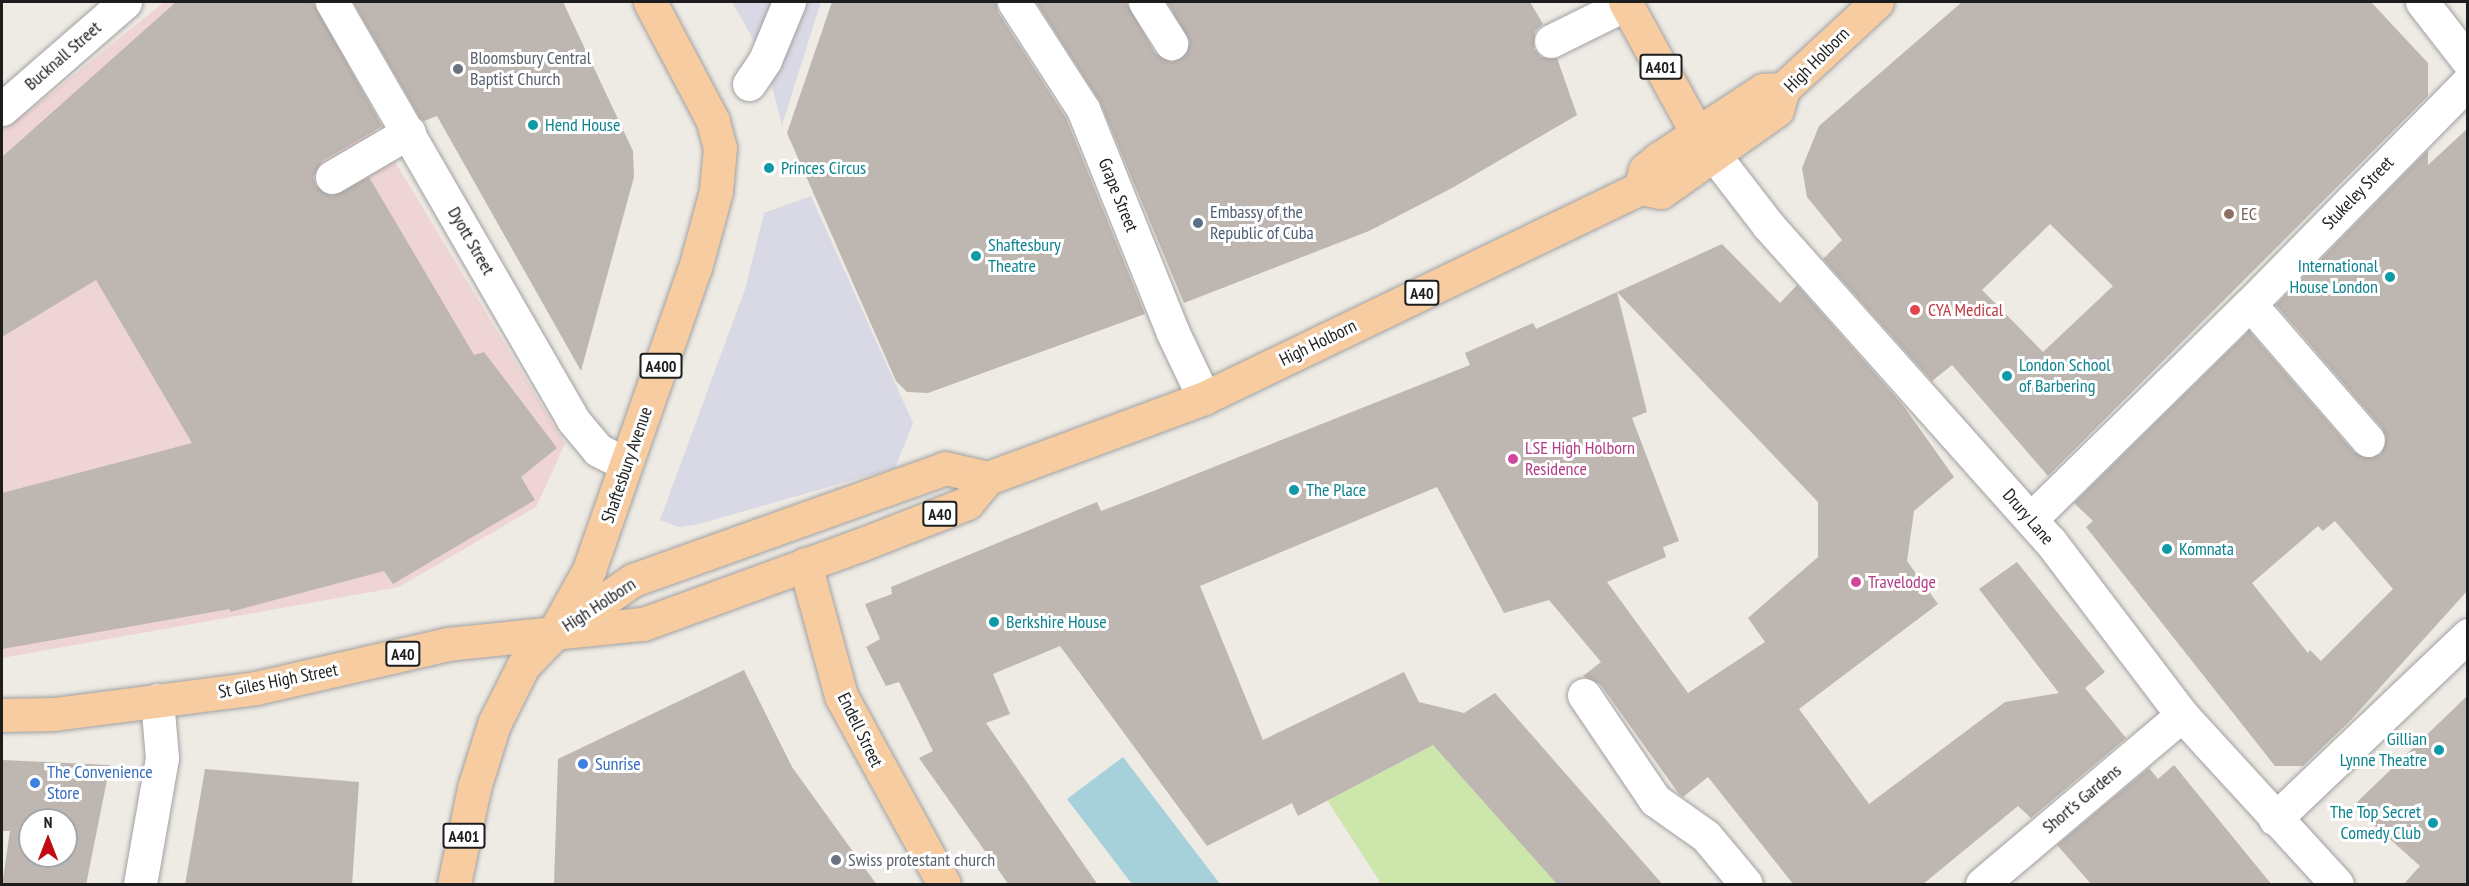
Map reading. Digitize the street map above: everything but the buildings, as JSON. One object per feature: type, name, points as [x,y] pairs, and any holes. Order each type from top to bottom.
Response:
[{"type":"main road","name":"Shaftesbury Avenue","points":[[454,885],[474,788],[494,724],[523,666],[552,636],[589,570],[695,268],[719,172],[720,148],[713,121],[650,2]]},
{"type":"main road","name":"High Holborn","points":[[552,636],[643,624],[967,503],[988,477],[1204,398],[1640,188],[1645,170],[1704,144],[1763,90],[1783,89],[1877,2]]},
{"type":"main road","name":"A401","points":[[1626,3],[1704,144]]},
{"type":"main road","name":"High Holborn","points":[[552,636],[633,580],[788,527],[945,468],[988,477]]},
{"type":"main road","name":"Endell Street","points":[[805,564],[841,696],[944,885]]},
{"type":"main road","name":"St Giles High Street","points":[[2,715],[54,714],[256,688],[448,644],[552,636]]},
{"type":"street","name":"Bucknall Street","points":[[2,109],[125,2]]},
{"type":"street","name":"Dyott Street","points":[[332,2],[573,420],[598,450],[626,464]]},
{"type":"street","points":[[749,84],[765,60],[789,2]]},
{"type":"street","name":"Grape Street","points":[[1014,2],[1083,109],[1173,333],[1204,398]]},
{"type":"street","points":[[1145,2],[1171,43]]},
{"type":"street","points":[[2422,2],[2468,61]]},
{"type":"street","points":[[1551,41],[1626,3]]},
{"type":"street","name":"Stukeley Street","points":[[2038,512],[2250,304],[2468,82]]},
{"type":"street","points":[[332,177],[415,144]]},
{"type":"street","name":"Drury Lane","points":[[1704,144],[1768,225],[2043,534],[2182,715],[2337,885]]},
{"type":"street","points":[[2250,304],[2368,440]]},
{"type":"street","points":[[2275,819],[2468,635]]},
{"type":"street","points":[[1584,695],[1655,800],[1706,836],[1746,885]]},
{"type":"street","points":[[140,885],[162,758],[157,700]]},
{"type":"street","name":"Short's Gardens","points":[[1982,885],[2182,715]]},
{"type":"shaded area","points":[[164,2],[299,2],[565,444],[536,507],[399,587],[2,658],[2,126],[33,108]]},
{"type":"shaded area","points":[[732,2],[821,2],[782,125],[765,60]]},
{"type":"shaded area","points":[[811,196],[913,423],[895,468],[699,524],[679,527],[660,520],[745,289],[764,213]]},
{"type":"green space","points":[[1433,745],[1558,884],[1378,884],[1380,882],[1327,800]]},
{"type":"water","points":[[1123,757],[1220,884],[1132,884],[1067,799]]},
{"type":"place","name":"Bloomsbury Central Baptist Church","points":[[458,69]]},
{"type":"place","name":"Hend House","points":[[533,125]]},
{"type":"place","name":"Princes Circus","points":[[769,168]]},
{"type":"place","name":"EC","points":[[2229,214]]},
{"type":"place","name":"Embassy of the Republic of Cuba","points":[[1198,223]]},
{"type":"place","name":"Shaftesbury Theatre","points":[[976,256]]},
{"type":"place","name":"International House London","points":[[2390,277]]},
{"type":"place","name":"CYA Medical","points":[[1915,310]]},
{"type":"place","name":"London School of Barbering","points":[[2007,376]]},
{"type":"place","name":"LSE High Holborn Residence","points":[[1513,459]]},
{"type":"place","name":"The Place","points":[[1294,490]]},
{"type":"place","name":"Komnata","points":[[2167,549]]},
{"type":"place","name":"Travelodge","points":[[1856,582]]},
{"type":"place","name":"Berkshire House","points":[[994,622]]},
{"type":"place","name":"Gillian Lynne Theatre","points":[[2439,750]]},
{"type":"place","name":"Sunrise","points":[[583,764]]},
{"type":"place","name":"The Convenience Store","points":[[35,783]]},
{"type":"place","name":"The Top Secret Comedy Club","points":[[2433,823]]},
{"type":"place","name":"Swiss protestant church","points":[[836,860]]}]
